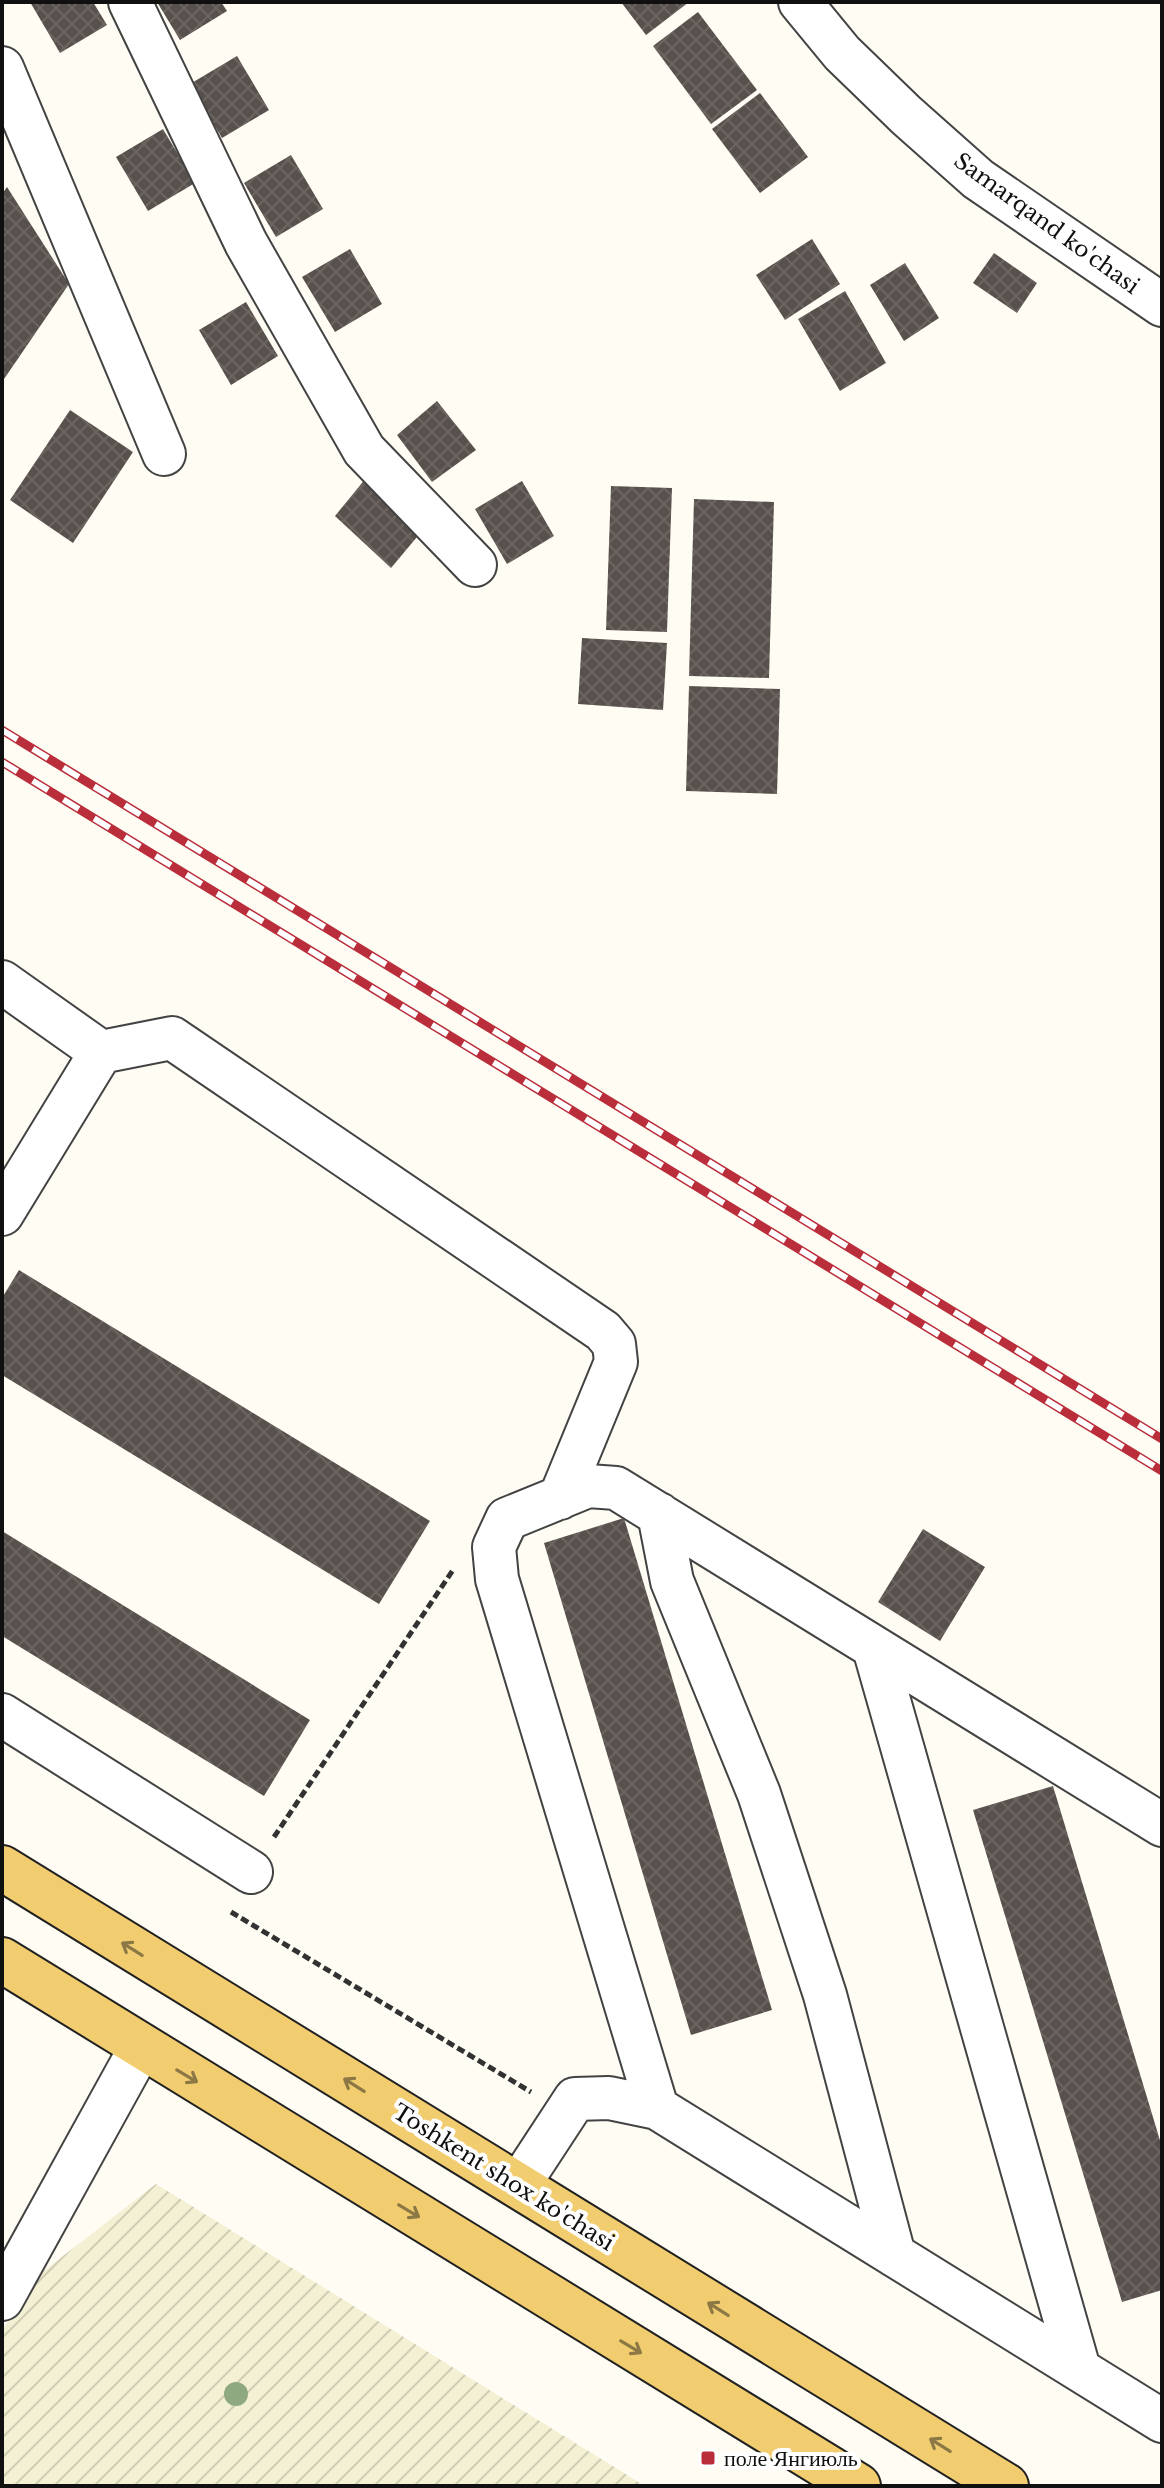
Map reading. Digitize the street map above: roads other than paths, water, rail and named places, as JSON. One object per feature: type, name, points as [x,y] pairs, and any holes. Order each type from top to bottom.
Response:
[{"type":"main road","name":"Toshkent shox ko'chasi","points":[[2,1868],[1006,2486]]},
{"type":"main road","points":[[2,1960],[858,2486]]},
{"type":"street","points":[[130,2],[246,243],[364,450],[475,565]]},
{"type":"street","name":"Samarqand ko'chasi","points":[[800,2],[842,53],[978,179],[1162,305]]},
{"type":"street","points":[[2,68],[164,454]]},
{"type":"street","points":[[2,982],[101,1052]]},
{"type":"street","points":[[2,1214],[17,1169],[101,1052],[172,1038],[603,1331],[614,1344],[616,1362],[560,1498]]},
{"type":"street","points":[[657,2108],[497,1579],[494,1547],[507,1519],[588,1486],[616,1488],[1162,1825]]},
{"type":"street","points":[[659,1514],[672,1581],[759,1794],[825,1995],[894,2255]]},
{"type":"street","points":[[874,1648],[1079,2369]]},
{"type":"street","points":[[2,1715],[251,1872]]},
{"type":"street","points":[[2,2299],[141,2047]]},
{"type":"street","points":[[518,2186],[575,2099],[609,2098],[657,2108],[1162,2421]]},
{"type":"railway","points":[[2,730],[1162,1439]]},
{"type":"railway","points":[[2,762],[1162,1471]]},
{"type":"place","name":"поле Янгиюль","points":[[708,2458]]}]
